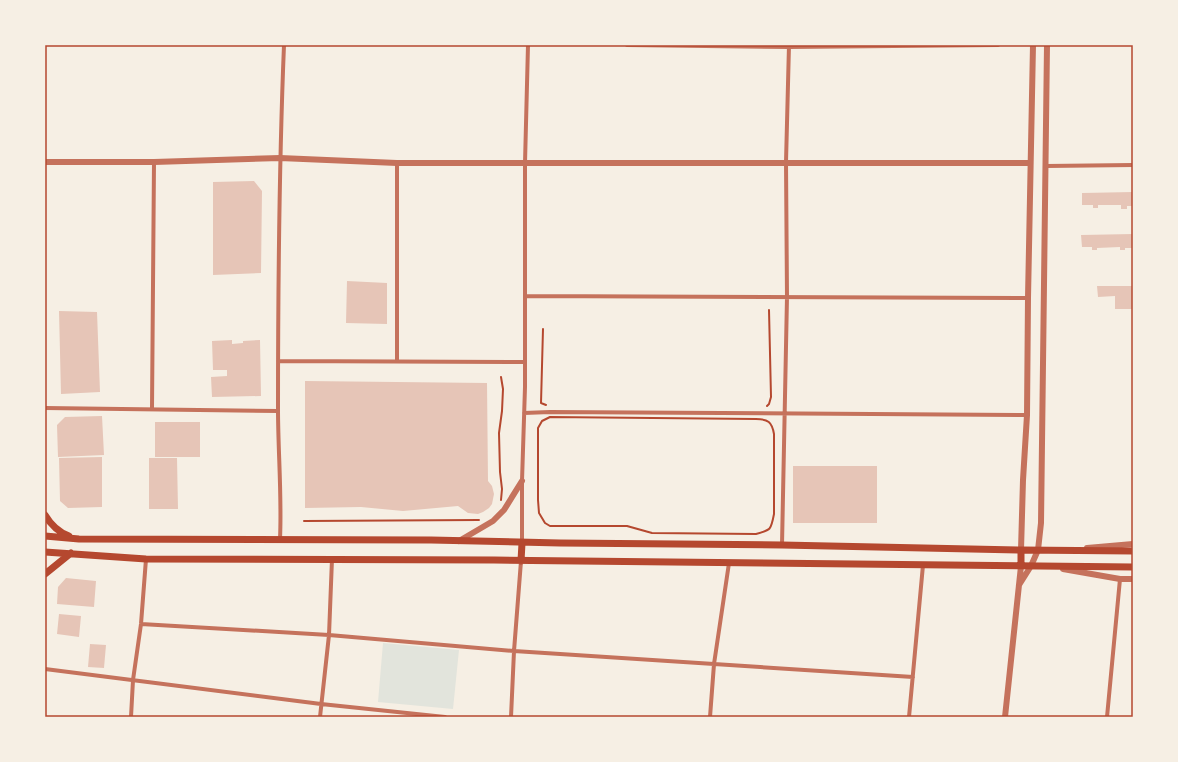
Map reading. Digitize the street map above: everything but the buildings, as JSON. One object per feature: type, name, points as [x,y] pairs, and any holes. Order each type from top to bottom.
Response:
[{"type":"main road","points":[[45,515],[52,525],[64,534],[79,539]]},
{"type":"main road","points":[[45,536],[79,539],[459,540],[522,543],[782,545],[1021,550],[1133,550]]},
{"type":"main road","points":[[521,561],[522,543]]},
{"type":"main road","points":[[1021,550],[1021,566]]},
{"type":"main road","points":[[45,552],[146,558],[1133,567]]},
{"type":"main road","points":[[45,574],[70,553]]},
{"type":"street","points":[[280,539],[281,520],[278,361],[280,158],[284,45]]},
{"type":"street","points":[[522,543],[525,163],[528,45]]},
{"type":"street","points":[[626,45],[998,45]]},
{"type":"street","points":[[1021,550],[1027,415],[1033,45]]},
{"type":"street","points":[[1019,585],[1031,566],[1038,550],[1042,523],[1047,45]]},
{"type":"street","points":[[782,545],[787,297],[786,162],[789,46]]},
{"type":"street","points":[[45,162],[154,162],[280,158],[397,163],[1030,163]]},
{"type":"street","points":[[152,409],[154,162]]},
{"type":"street","points":[[397,163],[397,361]]},
{"type":"street","points":[[1046,166],[1133,165]]},
{"type":"street","points":[[525,296],[1028,298]]},
{"type":"street","points":[[278,361],[524,362]]},
{"type":"street","points":[[45,408],[278,411]]},
{"type":"street","points":[[524,413],[1027,415]]},
{"type":"street","points":[[459,540],[493,521],[504,510],[522,481]]},
{"type":"street","points":[[1055,550],[1133,544]]},
{"type":"street","points":[[131,717],[133,680],[141,624],[146,558]]},
{"type":"street","points":[[320,717],[329,635],[332,559]]},
{"type":"street","points":[[511,717],[514,651],[521,561]]},
{"type":"street","points":[[710,717],[714,664],[729,563]]},
{"type":"street","points":[[909,717],[914,677],[923,565]]},
{"type":"street","points":[[1005,717],[1021,566]]},
{"type":"street","points":[[1054,567],[1133,579]]},
{"type":"street","points":[[1107,717],[1120,578]]},
{"type":"street","points":[[141,624],[329,635],[514,651],[914,677]]},
{"type":"street","points":[[45,670],[321,704],[445,717]]},
{"type":"path","points":[[766,406],[769,404],[771,397],[769,310]]},
{"type":"path","points":[[543,329],[541,403],[550,405]]},
{"type":"path","points":[[500,503],[502,489],[499,433],[502,411],[501,377]]},
{"type":"path","points":[[550,417],[756,419],[768,421],[773,425],[774,434],[774,514],[772,527],[769,531],[749,534],[652,533],[627,526],[550,526],[545,523],[539,513],[538,428],[542,421],[550,417]]},
{"type":"path","points":[[304,521],[484,520]]},
{"type":"shaded area","points":[[383,643],[459,650],[453,709],[378,702]]}]
